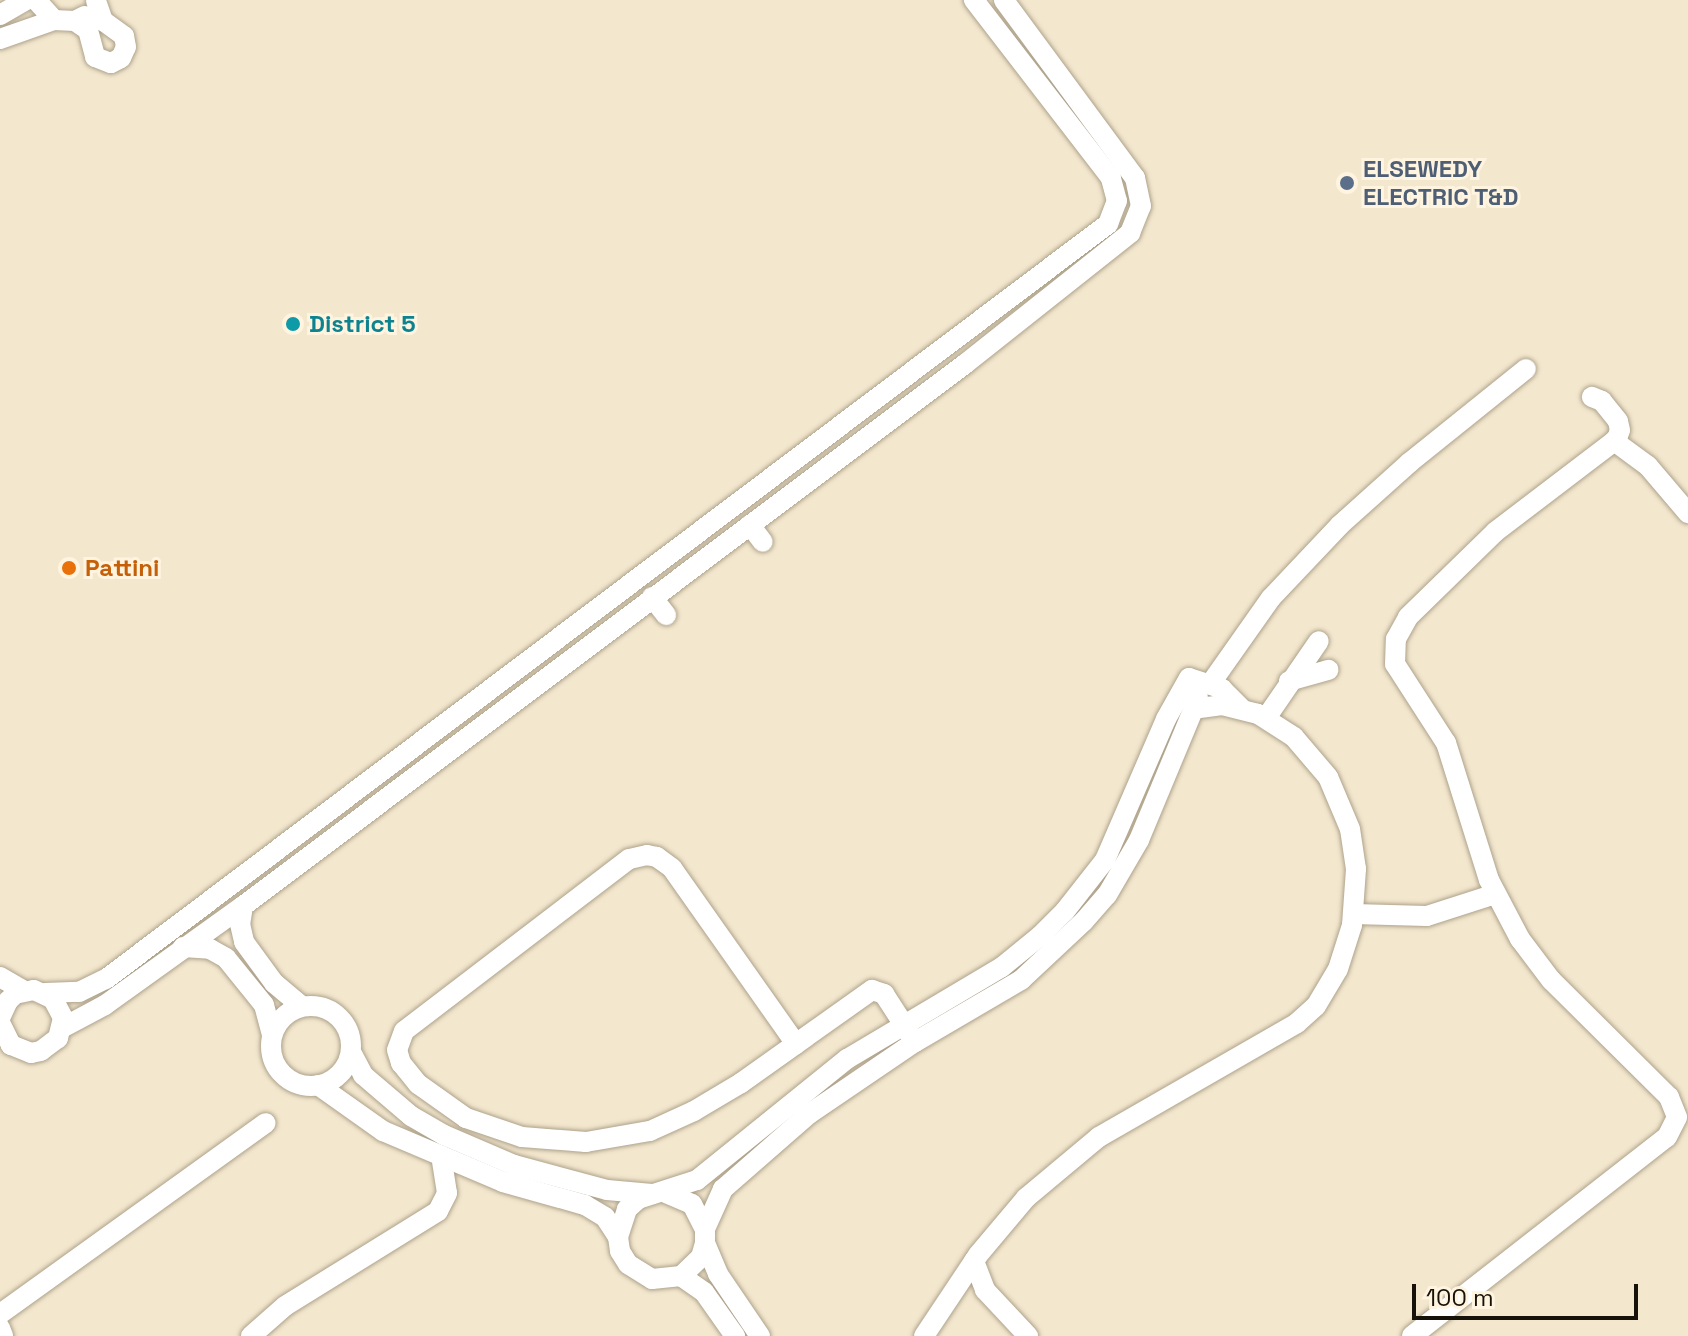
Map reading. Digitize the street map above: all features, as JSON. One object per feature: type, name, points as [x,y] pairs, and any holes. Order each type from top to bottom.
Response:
[{"type":"street","points":[[0,15],[26,0]]},
{"type":"street","points":[[36,0],[54,20]]},
{"type":"street","points":[[75,21],[88,30],[95,57],[111,63],[121,58],[126,47],[124,36],[103,21],[96,0]]},
{"type":"street","points":[[0,39],[54,20],[75,21],[84,17],[96,0]]},
{"type":"street","points":[[974,0],[1111,178],[1117,201],[1113,217],[894,389],[98,985],[69,994],[34,992],[8,1001],[0,1020],[4,1038],[11,1045],[31,1053],[50,1046],[62,1028],[105,1005],[243,906],[909,407],[1101,258],[1135,225],[1141,197],[1135,178],[1004,0]]},
{"type":"street","points":[[1036,80],[1054,65]]},
{"type":"street","points":[[618,1237],[627,1209],[710,1171],[807,1088],[909,1034],[995,996],[1042,963],[1139,840],[1204,681],[1271,598],[1340,525],[1409,463],[1526,369]]},
{"type":"street","points":[[894,389],[909,407]]},
{"type":"street","points":[[1412,1336],[1667,1137],[1677,1117],[1669,1097],[1535,960],[1492,887],[1450,753],[1399,674],[1396,639],[1408,617],[1477,547],[1614,441],[1620,430],[1618,421],[1602,401],[1592,397]]},
{"type":"street","points":[[1614,441],[1648,466],[1688,513]]},
{"type":"street","points":[[750,525],[763,542]]},
{"type":"street","points":[[652,597],[666,615]]},
{"type":"street","points":[[1266,718],[1289,681],[1313,655],[1319,641]]},
{"type":"street","points":[[1289,681],[1328,670]]},
{"type":"street","points":[[924,1336],[974,1261],[1026,1198],[1099,1137],[1297,1023],[1316,1006],[1338,969],[1353,914],[1354,849],[1335,791],[1304,747],[1266,718],[1241,708],[1204,681],[1186,681],[1124,822],[1103,882]]},
{"type":"street","points":[[1194,709],[1212,705],[1241,708]]},
{"type":"street","points":[[415,747],[429,764]]},
{"type":"street","points":[[796,1044],[672,868],[657,857],[638,856],[404,1031],[398,1043],[401,1063],[433,1097],[484,1126],[546,1141],[608,1140],[650,1131],[718,1098],[796,1044],[872,990],[884,994],[909,1034]]},
{"type":"street","points":[[1353,914],[1427,916],[1466,903],[1492,887]]},
{"type":"street","points":[[243,906],[240,924],[244,942],[280,990],[301,1006]]},
{"type":"street","points":[[183,947],[210,949],[232,964],[264,1005],[272,1034]]},
{"type":"street","points":[[0,977],[60,1008],[62,1028]]},
{"type":"street","points":[[351,1052],[339,1074],[318,1085],[298,1084],[279,1070],[270,1047],[272,1034],[282,1016],[301,1006],[320,1006],[338,1016],[349,1034],[356,1068],[417,1120],[514,1165],[607,1190],[659,1193],[692,1204],[718,1274],[760,1336]]},
{"type":"street","points":[[318,1085],[361,1117],[478,1173],[585,1205],[605,1217],[618,1237],[628,1264],[652,1279],[681,1276],[701,1257],[705,1236],[723,1189],[780,1138],[909,1034]]},
{"type":"street","points":[[361,1117],[381,1091]]},
{"type":"street","points":[[405,1139],[412,1133],[417,1120]]},
{"type":"street","points":[[0,1314],[266,1123]]},
{"type":"street","points":[[514,1165],[522,1155],[522,1137]]},
{"type":"street","points":[[546,1141],[544,1161],[548,1174]]},
{"type":"street","points":[[251,1336],[295,1299],[430,1218],[447,1193],[441,1155]]},
{"type":"street","points":[[447,1193],[478,1173]]},
{"type":"street","points":[[974,1261],[980,1281],[994,1302],[1028,1336]]},
{"type":"street","points":[[681,1276],[704,1292],[735,1336]]},
{"type":"street","points":[[947,1302],[965,1299],[994,1302]]},
{"type":"street","points":[[0,1328],[3,1336]]},
{"type":"place","name":"ELSEWEDY ELECTRIC T&D","points":[[1347,183]]},
{"type":"place","name":"District 5","points":[[293,324]]},
{"type":"place","name":"Pattini","points":[[69,568]]}]
